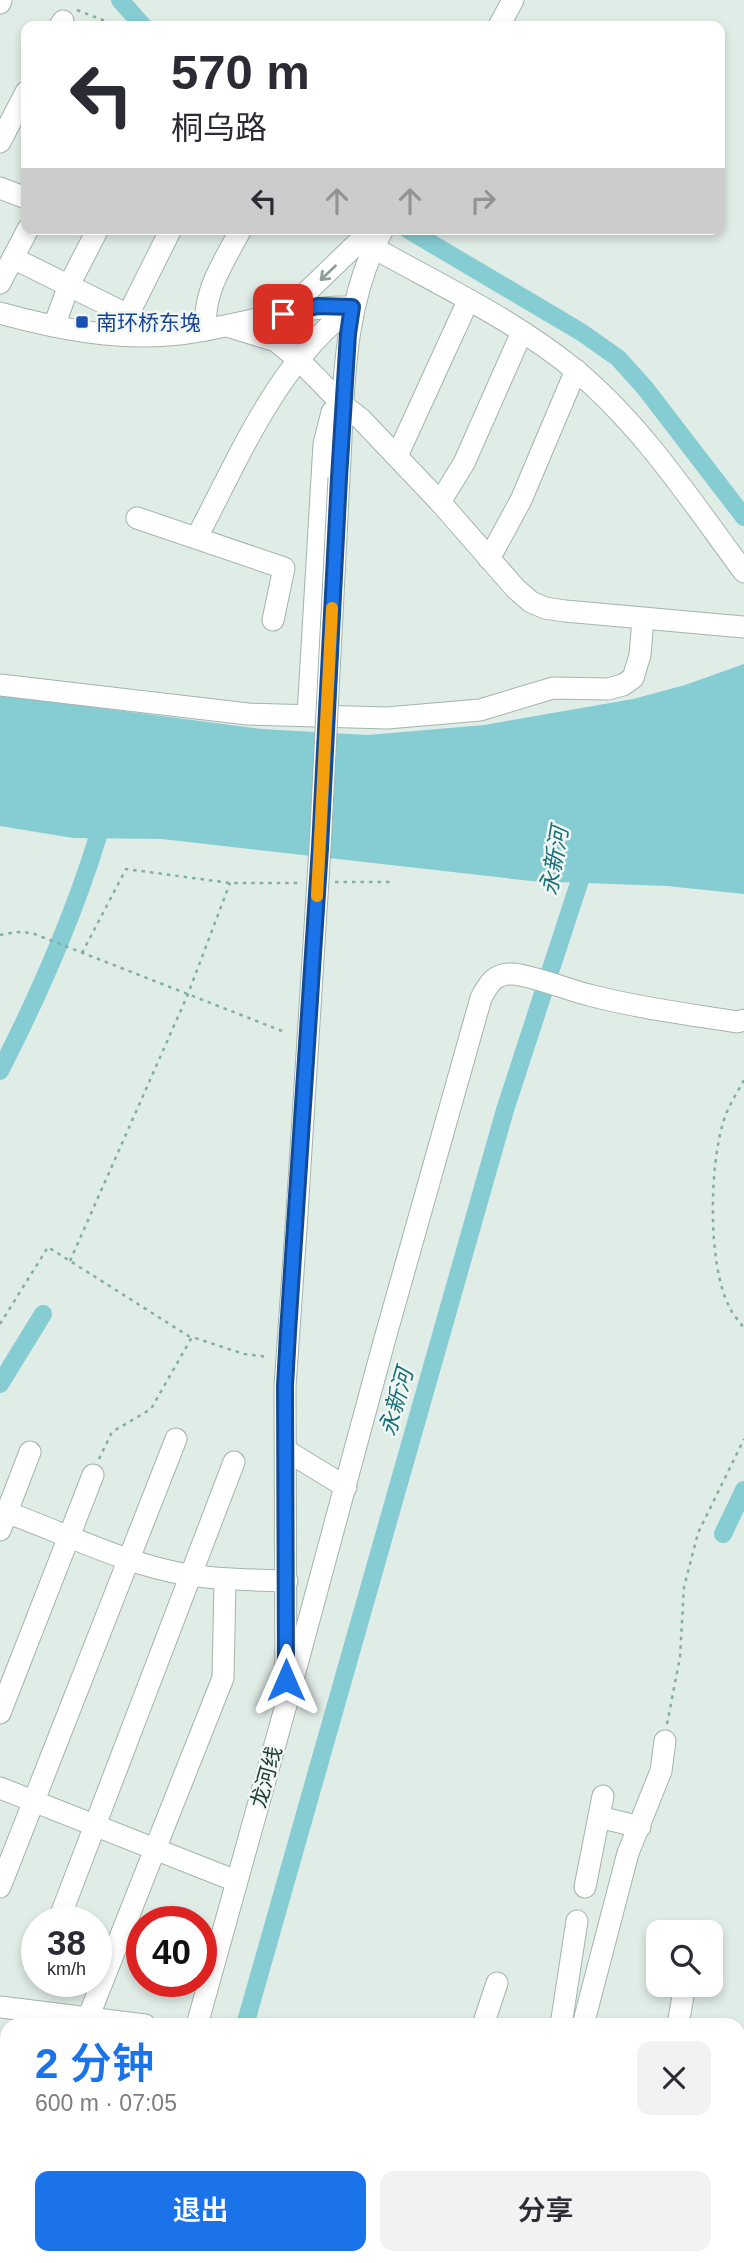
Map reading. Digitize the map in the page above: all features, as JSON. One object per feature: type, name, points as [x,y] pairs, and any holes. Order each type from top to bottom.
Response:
[{"type":"street","points":[[502,21],[513,0]]},
{"type":"street","points":[[0,142],[21,102]]},
{"type":"street","points":[[0,188],[21,196]]},
{"type":"street","points":[[0,283],[25,235]]},
{"type":"street","points":[[54,326],[69,285],[95,235]]},
{"type":"street","points":[[126,325],[168,235]]},
{"type":"street","points":[[238,235],[208,295],[204,311],[216,328],[276,341],[298,359],[343,405],[353,410],[440,502],[516,589],[531,602],[545,608],[744,627]]},
{"type":"street","points":[[283,314],[378,235],[468,301],[523,332],[576,370],[617,410],[669,471],[744,572]]},
{"type":"street","name":"龙河线","points":[[199,2018],[286,1704],[286,1359],[320,848],[343,405],[352,307],[359,280],[378,235]]},
{"type":"street","points":[[13,258],[69,285],[146,337],[216,328],[318,306],[352,307]]},
{"type":"street","points":[[397,456],[468,301]]},
{"type":"street","points":[[197,537],[268,405],[298,359],[318,334],[352,307]]},
{"type":"street","points":[[0,313],[54,326],[126,325]]},
{"type":"street","points":[[440,502],[464,463],[523,332]]},
{"type":"street","points":[[489,559],[521,500],[576,370]]},
{"type":"street","points":[[308,715],[324,444],[331,412],[343,405]]},
{"type":"street","points":[[137,518],[284,568],[273,620]]},
{"type":"street","points":[[0,685],[248,714],[411,717],[480,710],[553,688],[608,689],[624,685],[633,678],[640,655],[643,619]]},
{"type":"street","points":[[286,1704],[391,1316],[481,998],[490,981],[497,976],[512,974],[580,993],[682,1013],[737,1022],[744,1020]]},
{"type":"street","points":[[0,1887],[176,1439]]},
{"type":"street","points":[[287,1451],[346,1488]]},
{"type":"street","points":[[30,1452],[2,1517],[190,1575],[225,1580],[286,1581]]},
{"type":"street","points":[[64,1906],[234,1462]]},
{"type":"street","points":[[0,1713],[93,1475]]},
{"type":"street","points":[[0,2007],[88,2018],[223,1678],[225,1580]]},
{"type":"street","points":[[585,2018],[628,1853],[661,1771],[665,1741]]},
{"type":"street","points":[[0,1788],[236,1881]]},
{"type":"street","points":[[603,1796],[586,1881],[621,1883]]},
{"type":"street","points":[[599,1817],[640,1828]]},
{"type":"street","points":[[593,1845],[628,1853]]},
{"type":"street","points":[[562,2018],[576,1930],[605,1947]]},
{"type":"street","points":[[485,2018],[497,1983]]},
{"type":"street","points":[[679,2018],[683,1997]]},
{"type":"path","points":[[64,18],[84,21]]},
{"type":"path","points":[[81,952],[125,869],[230,883],[312,883]]},
{"type":"path","points":[[325,882],[393,882]]},
{"type":"path","points":[[71,1261],[188,994],[230,883]]},
{"type":"path","points":[[0,935],[32,933],[282,1031]]},
{"type":"path","points":[[744,1080],[726,1114],[714,1161],[712,1200],[718,1264],[728,1305],[744,1328]]},
{"type":"path","points":[[0,1324],[48,1247],[192,1337],[244,1354],[286,1359]]},
{"type":"path","points":[[93,1475],[112,1432],[151,1409],[192,1337]]},
{"type":"path","points":[[665,1741],[680,1657],[684,1587],[698,1533],[744,1439]]},
{"type":"water","points":[[744,664],[744,894],[667,886],[531,881],[162,839],[73,838],[0,826],[0,695],[261,729],[368,735],[484,725],[633,699],[685,685]]},
{"type":"waterway","points":[[120,0],[139,21]]},
{"type":"waterway","points":[[417,235],[581,332],[618,358],[645,388],[744,517]]},
{"type":"waterway","points":[[0,1071],[58,946],[104,816]]},
{"type":"waterway","name":"永新河","points":[[247,2018],[505,1110],[581,877],[582,859]]},
{"type":"waterway","points":[[0,1384],[43,1314]]},
{"type":"waterway","points":[[723,1534],[744,1490]]},
{"type":"slow traffic","points":[[317,896],[332,608]]},
{"type":"place","name":"南环桥东堍","points":[[82,322]]},
{"type":"route","points":[[283,314],[318,306],[352,307],[339,478],[320,848],[285,1386],[286,1680]]}]
